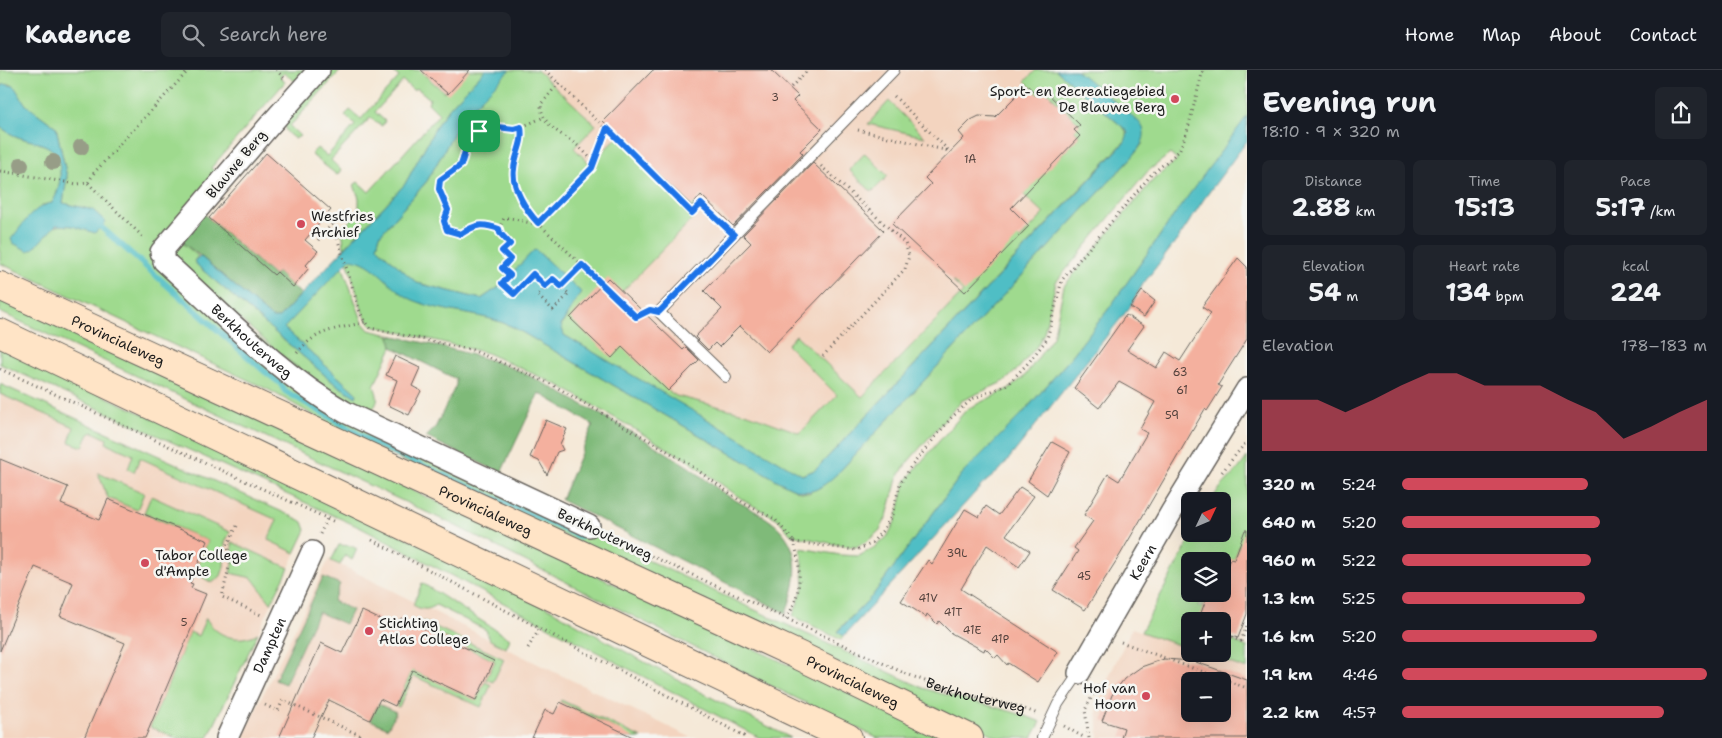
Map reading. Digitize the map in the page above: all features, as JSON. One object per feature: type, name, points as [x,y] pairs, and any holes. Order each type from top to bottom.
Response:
[{"type":"main road","name":"Provincialeweg","points":[[0,286],[791,652],[969,738]]},
{"type":"main road","points":[[0,333],[848,738]]},
{"type":"street","name":"Blauwe Berg","points":[[164,261],[164,253],[161,252],[269,126],[320,70]]},
{"type":"street","name":"Berkhouterweg","points":[[164,261],[282,368],[318,396],[344,412],[589,526]]},
{"type":"street","name":"Keern","points":[[1079,674],[1172,511],[1247,389]]},
{"type":"street","name":"Dampten","points":[[227,738],[312,552]]},
{"type":"lane","points":[[726,378],[659,312],[894,70]]},
{"type":"lane","name":"Keern","points":[[1042,738],[1058,704],[1079,674]]},
{"type":"path","points":[[88,183],[94,173],[189,70]]},
{"type":"path","points":[[545,70],[607,128],[692,213],[701,204],[734,235]]},
{"type":"path","points":[[791,87],[808,70]]},
{"type":"path","points":[[794,542],[856,550],[871,544],[884,530],[892,515],[900,484],[910,468],[950,418],[972,400],[1007,385],[1029,362],[1047,339],[1062,280],[1151,174],[1179,151],[1187,132],[1203,70]]},
{"type":"path","points":[[559,83],[541,104],[541,113],[548,124],[580,148],[595,163]]},
{"type":"path","points":[[841,126],[949,150],[882,84]]},
{"type":"path","points":[[544,117],[514,129],[489,126],[479,131],[465,146],[461,165],[440,180],[439,189],[448,210],[444,221],[447,230],[461,234],[476,224],[484,224],[499,231],[510,244],[502,251],[510,259],[502,268],[510,275],[502,283],[514,294],[533,274],[545,286]]},
{"type":"path","points":[[521,127],[523,136],[513,173],[524,205],[538,223],[636,317],[650,310],[659,312]]},
{"type":"path","points":[[499,231],[504,218],[515,218],[528,224],[538,223],[592,168],[607,128]]},
{"type":"path","points":[[811,157],[905,244],[909,256],[904,269],[823,356]]},
{"type":"path","points":[[0,171],[77,184],[88,183]]},
{"type":"path","points":[[88,183],[139,234]]},
{"type":"path","points":[[318,240],[344,211]]},
{"type":"path","points":[[333,224],[365,322],[370,328],[472,350],[552,385],[683,460],[745,504],[775,520],[794,542],[800,568],[797,597],[786,619]]},
{"type":"path","points":[[561,286],[582,265]]},
{"type":"path","points":[[553,279],[561,286],[568,294],[553,310],[537,295],[553,279]]},
{"type":"path","points":[[293,357],[309,339],[365,322]]},
{"type":"path","points":[[0,369],[343,526]]},
{"type":"path","points":[[237,526],[228,544],[229,567],[222,597],[280,624]]},
{"type":"path","name":"Berkhouterweg","points":[[589,526],[904,673],[954,692],[1017,706],[1051,718],[1085,738]]},
{"type":"path","points":[[368,538],[748,738]]},
{"type":"path","points":[[1231,637],[1241,641],[1247,626]]},
{"type":"path","points":[[528,648],[540,628]]},
{"type":"path","points":[[1120,642],[1247,688]]},
{"type":"path","points":[[246,696],[278,711],[283,700],[366,738]]},
{"type":"shaded area","points":[[510,70],[1056,70],[1125,129],[872,410],[773,460],[568,338]]},
{"type":"shaded area","name":"Tabor College d'Ampte","points":[[0,384],[303,522],[306,530],[302,540],[208,738],[0,738]]},
{"type":"shaded area","points":[[329,559],[542,666],[692,738],[242,738]]},
{"type":"shaded area","name":"Hof van Hoorn","points":[[1132,628],[1181,646],[1181,662],[1226,662],[1247,669],[1247,738],[1099,738],[1097,710],[1106,683]]},
{"type":"green space","points":[[0,70],[309,70],[297,83],[284,73],[280,77],[285,82],[211,168],[219,175],[155,261],[406,448],[923,688],[1027,716],[1041,722],[1032,738],[1000,738],[967,723],[350,436],[269,390],[0,263],[0,126],[18,137],[46,146],[58,158],[60,173],[57,191],[52,203],[42,205],[50,230],[61,225],[67,225],[95,233],[93,210],[63,203],[67,177],[56,127],[26,105],[11,84],[2,85],[0,89]]},
{"type":"green space","points":[[330,70],[341,70],[290,126],[300,136],[295,139],[285,129],[286,120]]},
{"type":"green space","points":[[391,70],[419,70],[444,92],[465,70],[485,70],[450,107],[438,123],[405,184],[344,248],[343,236],[340,233],[359,210],[359,198],[354,185],[358,182],[369,192],[439,114],[428,103],[430,99],[417,88],[413,90],[403,81],[375,112],[385,121],[382,126],[370,118],[331,160],[341,170],[337,175],[313,156],[312,153],[317,148],[327,156],[355,125],[345,115],[350,110],[361,119],[399,77]]},
{"type":"green space","points":[[510,70],[537,70],[596,125],[574,148],[590,164],[635,120],[674,184],[701,210],[613,301],[622,346],[676,396],[748,414],[800,433],[837,395],[787,345],[796,335],[862,397],[963,292],[953,282],[959,273],[1009,228],[1020,239],[1044,214],[1023,194],[1080,136],[1074,129],[1080,124],[1044,89],[1038,94],[1025,81],[1036,70],[1056,70],[1125,129],[1128,138],[824,461],[815,470],[801,475],[564,335],[561,326],[581,292],[537,251],[534,251],[499,287],[481,299],[417,283],[377,246],[380,235],[427,181],[463,117]]},
{"type":"green space","points":[[1068,70],[1247,70],[1247,128],[1177,211],[1110,307],[1068,361],[1022,414],[962,474],[873,595],[837,631],[844,636],[841,640],[793,616],[804,585],[801,548],[840,555],[859,556],[875,547],[887,537],[896,520],[905,483],[915,469],[967,409],[1010,388],[1024,377],[1053,337],[1064,286],[1153,180],[1177,160],[1170,154],[1147,172],[1056,282],[1044,333],[1037,346],[1005,381],[961,401],[906,464],[897,479],[887,516],[880,530],[869,540],[857,547],[791,535],[778,519],[746,502],[689,461],[560,386],[487,353],[371,325],[363,313],[347,260],[362,261],[401,292],[420,302],[446,310],[487,318],[513,327],[782,483],[800,492],[809,493],[839,472],[1143,143]]},
{"type":"green space","points":[[889,101],[925,137],[868,124]]},
{"type":"green space","points":[[865,153],[888,176],[872,192],[849,170]]},
{"type":"green space","points":[[203,213],[274,276],[277,272],[301,294],[279,318],[272,318],[203,258],[180,241]]},
{"type":"green space","points":[[180,241],[198,256],[194,261],[199,267],[334,383],[356,397],[357,394],[284,328],[342,265],[363,323],[369,330],[390,335],[392,347],[374,386],[377,394],[375,406],[369,412],[336,401],[176,265],[173,251]]},
{"type":"green space","points":[[0,299],[946,738],[877,738],[456,526],[0,312]]},
{"type":"green space","points":[[390,335],[449,349],[507,366],[550,386],[661,449],[722,492],[767,519],[788,540],[795,558],[794,586],[786,613],[561,500],[593,425],[539,393],[501,473],[426,437],[435,428],[456,385],[456,379],[392,347]]},
{"type":"green space","points":[[0,347],[520,591],[654,667],[791,738],[760,738],[361,528],[0,364]]},
{"type":"green space","points":[[0,384],[300,520],[303,522],[306,530],[295,553],[268,540],[277,520],[140,458],[134,472],[128,469],[133,455],[106,443],[107,439],[93,432],[89,434],[83,447],[69,442],[74,427],[0,394]]},
{"type":"green space","points":[[1247,457],[1247,547],[1240,544],[1234,560],[1231,559],[1231,552],[1183,552],[1189,542],[1231,542],[1231,492],[1217,492]]},
{"type":"green space","points":[[98,473],[144,493],[137,510],[108,498]]},
{"type":"green space","points":[[151,496],[230,532],[225,543],[224,567],[221,576],[212,583],[195,573],[208,541],[144,513]]},
{"type":"green space","points":[[232,542],[289,568],[271,603],[252,578],[230,573],[233,565]]},
{"type":"green space","points":[[339,545],[351,546],[357,549],[352,560],[345,555],[340,565],[331,561]]},
{"type":"green space","points":[[1181,557],[1181,602],[1205,602],[1204,605],[1199,603],[1198,606],[1204,608],[1202,612],[1181,612],[1181,646],[1141,632]]},
{"type":"green space","points":[[323,577],[340,584],[333,601],[352,610],[345,624],[318,612],[285,684],[275,680]]},
{"type":"green space","points":[[422,583],[510,639],[506,648],[490,640],[486,630],[436,605],[424,609],[413,605]]},
{"type":"green space","points":[[206,618],[216,630],[229,637],[243,638],[258,633],[208,738],[176,738],[150,727],[190,632],[198,636]]},
{"type":"green space","points":[[423,621],[504,659],[493,682],[486,679],[495,661],[420,626]]},
{"type":"green space","points":[[1231,640],[1247,647],[1247,669],[1226,662],[1231,662]]},
{"type":"green space","points":[[412,670],[476,700],[485,682],[491,685],[481,707],[414,676],[399,707],[396,706]]},
{"type":"green space","points":[[561,700],[642,738],[616,738],[619,730],[560,702]]},
{"type":"green space","points":[[378,704],[396,712],[388,728],[370,720]]},
{"type":"water","points":[[485,70],[510,70],[463,117],[427,181],[380,235],[377,246],[380,250],[417,283],[481,299],[499,287],[534,250],[537,251],[581,292],[561,325],[564,335],[802,475],[815,470],[824,461],[1125,142],[1128,133],[1125,129],[1056,70],[1076,70],[1138,121],[1142,125],[1144,134],[1142,143],[1133,156],[839,472],[819,488],[807,491],[792,488],[782,483],[513,327],[489,318],[425,305],[413,300],[397,290],[368,265],[350,259],[284,328],[357,394],[356,397],[334,383],[194,261],[200,256],[272,318],[279,318],[405,184],[438,123],[450,107]]},
{"type":"water","points":[[4,84],[14,86],[26,105],[56,127],[67,177],[63,203],[93,210],[106,222],[95,233],[72,226],[56,225],[33,249],[28,251],[13,243],[11,239],[29,217],[39,208],[52,203],[59,187],[60,169],[58,158],[53,151],[46,146],[9,133],[0,126],[0,89]]},
{"type":"water","points":[[1247,116],[1247,141],[1204,199],[1178,239],[1143,284],[1130,307],[1000,470],[983,484],[844,636],[837,632],[873,595],[962,474],[1022,414],[1068,361],[1110,307],[1177,211]]},
{"type":"building","points":[[421,70],[470,70],[448,94]]},
{"type":"building","points":[[653,70],[771,70],[798,96],[793,101],[822,129],[800,151],[803,154],[733,226],[701,195],[692,206],[603,121]]},
{"type":"building","points":[[1027,85],[1038,96],[1044,90],[1080,125],[1074,130],[1080,136],[1011,208],[1029,226],[965,292],[892,224],[931,184],[925,178],[964,138],[959,132],[971,120],[979,116],[995,117]]},
{"type":"building","points":[[266,153],[331,210],[305,240],[318,251],[306,265],[309,268],[293,287],[277,272],[274,275],[209,218]]},
{"type":"building","points":[[813,163],[884,231],[767,352],[740,326],[719,347],[715,343],[708,350],[695,337],[722,309],[704,291],[751,243],[743,235]]},
{"type":"building","points":[[1238,258],[1247,267],[1247,339],[1218,385],[1222,387],[1207,411],[1205,409],[1120,555],[1085,610],[1053,590],[1078,551],[1074,548],[1093,521],[1084,515],[1108,474],[1119,481],[1147,433],[1140,429],[1155,402],[1119,382],[1099,408],[1074,388],[1126,315],[1144,326],[1127,350],[1156,368],[1166,352],[1180,361],[1211,313],[1202,307]]},
{"type":"building","points":[[608,278],[683,350],[686,347],[699,360],[668,391],[622,347],[612,358],[570,318]]},
{"type":"building","points":[[1142,291],[1155,301],[1144,317],[1130,307]]},
{"type":"building","points":[[395,356],[420,368],[412,386],[421,391],[409,415],[388,405],[397,380],[386,375]]},
{"type":"building","points":[[546,420],[567,429],[560,444],[563,450],[557,452],[547,475],[539,461],[530,457]]},
{"type":"building","points":[[1052,442],[1070,452],[1047,495],[1028,481]]},
{"type":"building","points":[[0,459],[68,487],[61,504],[99,520],[108,499],[208,541],[190,583],[193,584],[191,588],[206,594],[145,738],[84,738],[125,643],[60,616],[73,583],[35,567],[0,651]]},
{"type":"building","points":[[1020,487],[1034,496],[1006,535],[1030,551],[1019,567],[987,545],[961,589],[1058,652],[1038,682],[1008,663],[1007,665],[998,655],[995,658],[985,648],[984,651],[951,633],[939,621],[937,624],[927,614],[926,617],[901,601],[928,560],[932,564],[965,509],[979,517],[986,506],[999,515]]},
{"type":"building","points":[[1245,530],[1247,530],[1247,614],[1238,638],[1231,636],[1231,612],[1201,612],[1205,602],[1231,602],[1231,559],[1234,560]]},
{"type":"building","points":[[362,611],[396,627],[401,618],[494,661],[476,700],[412,670],[395,706],[380,699],[370,720],[329,700],[311,738],[279,738],[321,643],[342,653]]},
{"type":"building","points":[[1164,659],[1196,662],[1224,672],[1181,672],[1181,722],[1231,722],[1231,674],[1247,680],[1247,738],[1121,738],[1124,728],[1102,721],[1112,695],[1124,679],[1141,667]]},
{"type":"building","points":[[560,702],[635,738],[532,738],[545,710],[554,714]]},
{"type":"waterway","points":[[101,227],[280,383],[285,391],[374,443],[580,537]]},
{"type":"place","name":"Sport- en Recreatiegebied De Blauwe Berg","points":[[1175,99]]},
{"type":"place","name":"Westfries Archief","points":[[301,224]]},
{"type":"place","name":"Tabor College d'Ampte","points":[[145,563]]},
{"type":"place","name":"Stichting Atlas College","points":[[369,631]]},
{"type":"place","name":"Hof van Hoorn","points":[[1146,696]]},
{"type":"route","points":[[489,126],[514,129],[521,127],[523,136],[513,173],[524,205],[538,223],[592,168],[599,156],[607,128],[692,213],[701,204],[734,235],[659,312],[650,310],[636,317],[582,265],[561,286],[553,279],[545,286],[533,274],[514,294],[502,283],[510,275],[502,268],[510,259],[502,251],[510,244],[500,233],[499,229],[484,224],[476,224],[461,234],[454,233],[447,230],[444,221],[448,210],[442,201],[439,189],[440,180],[461,165],[465,155],[465,146],[470,138],[479,131],[489,126]]}]
